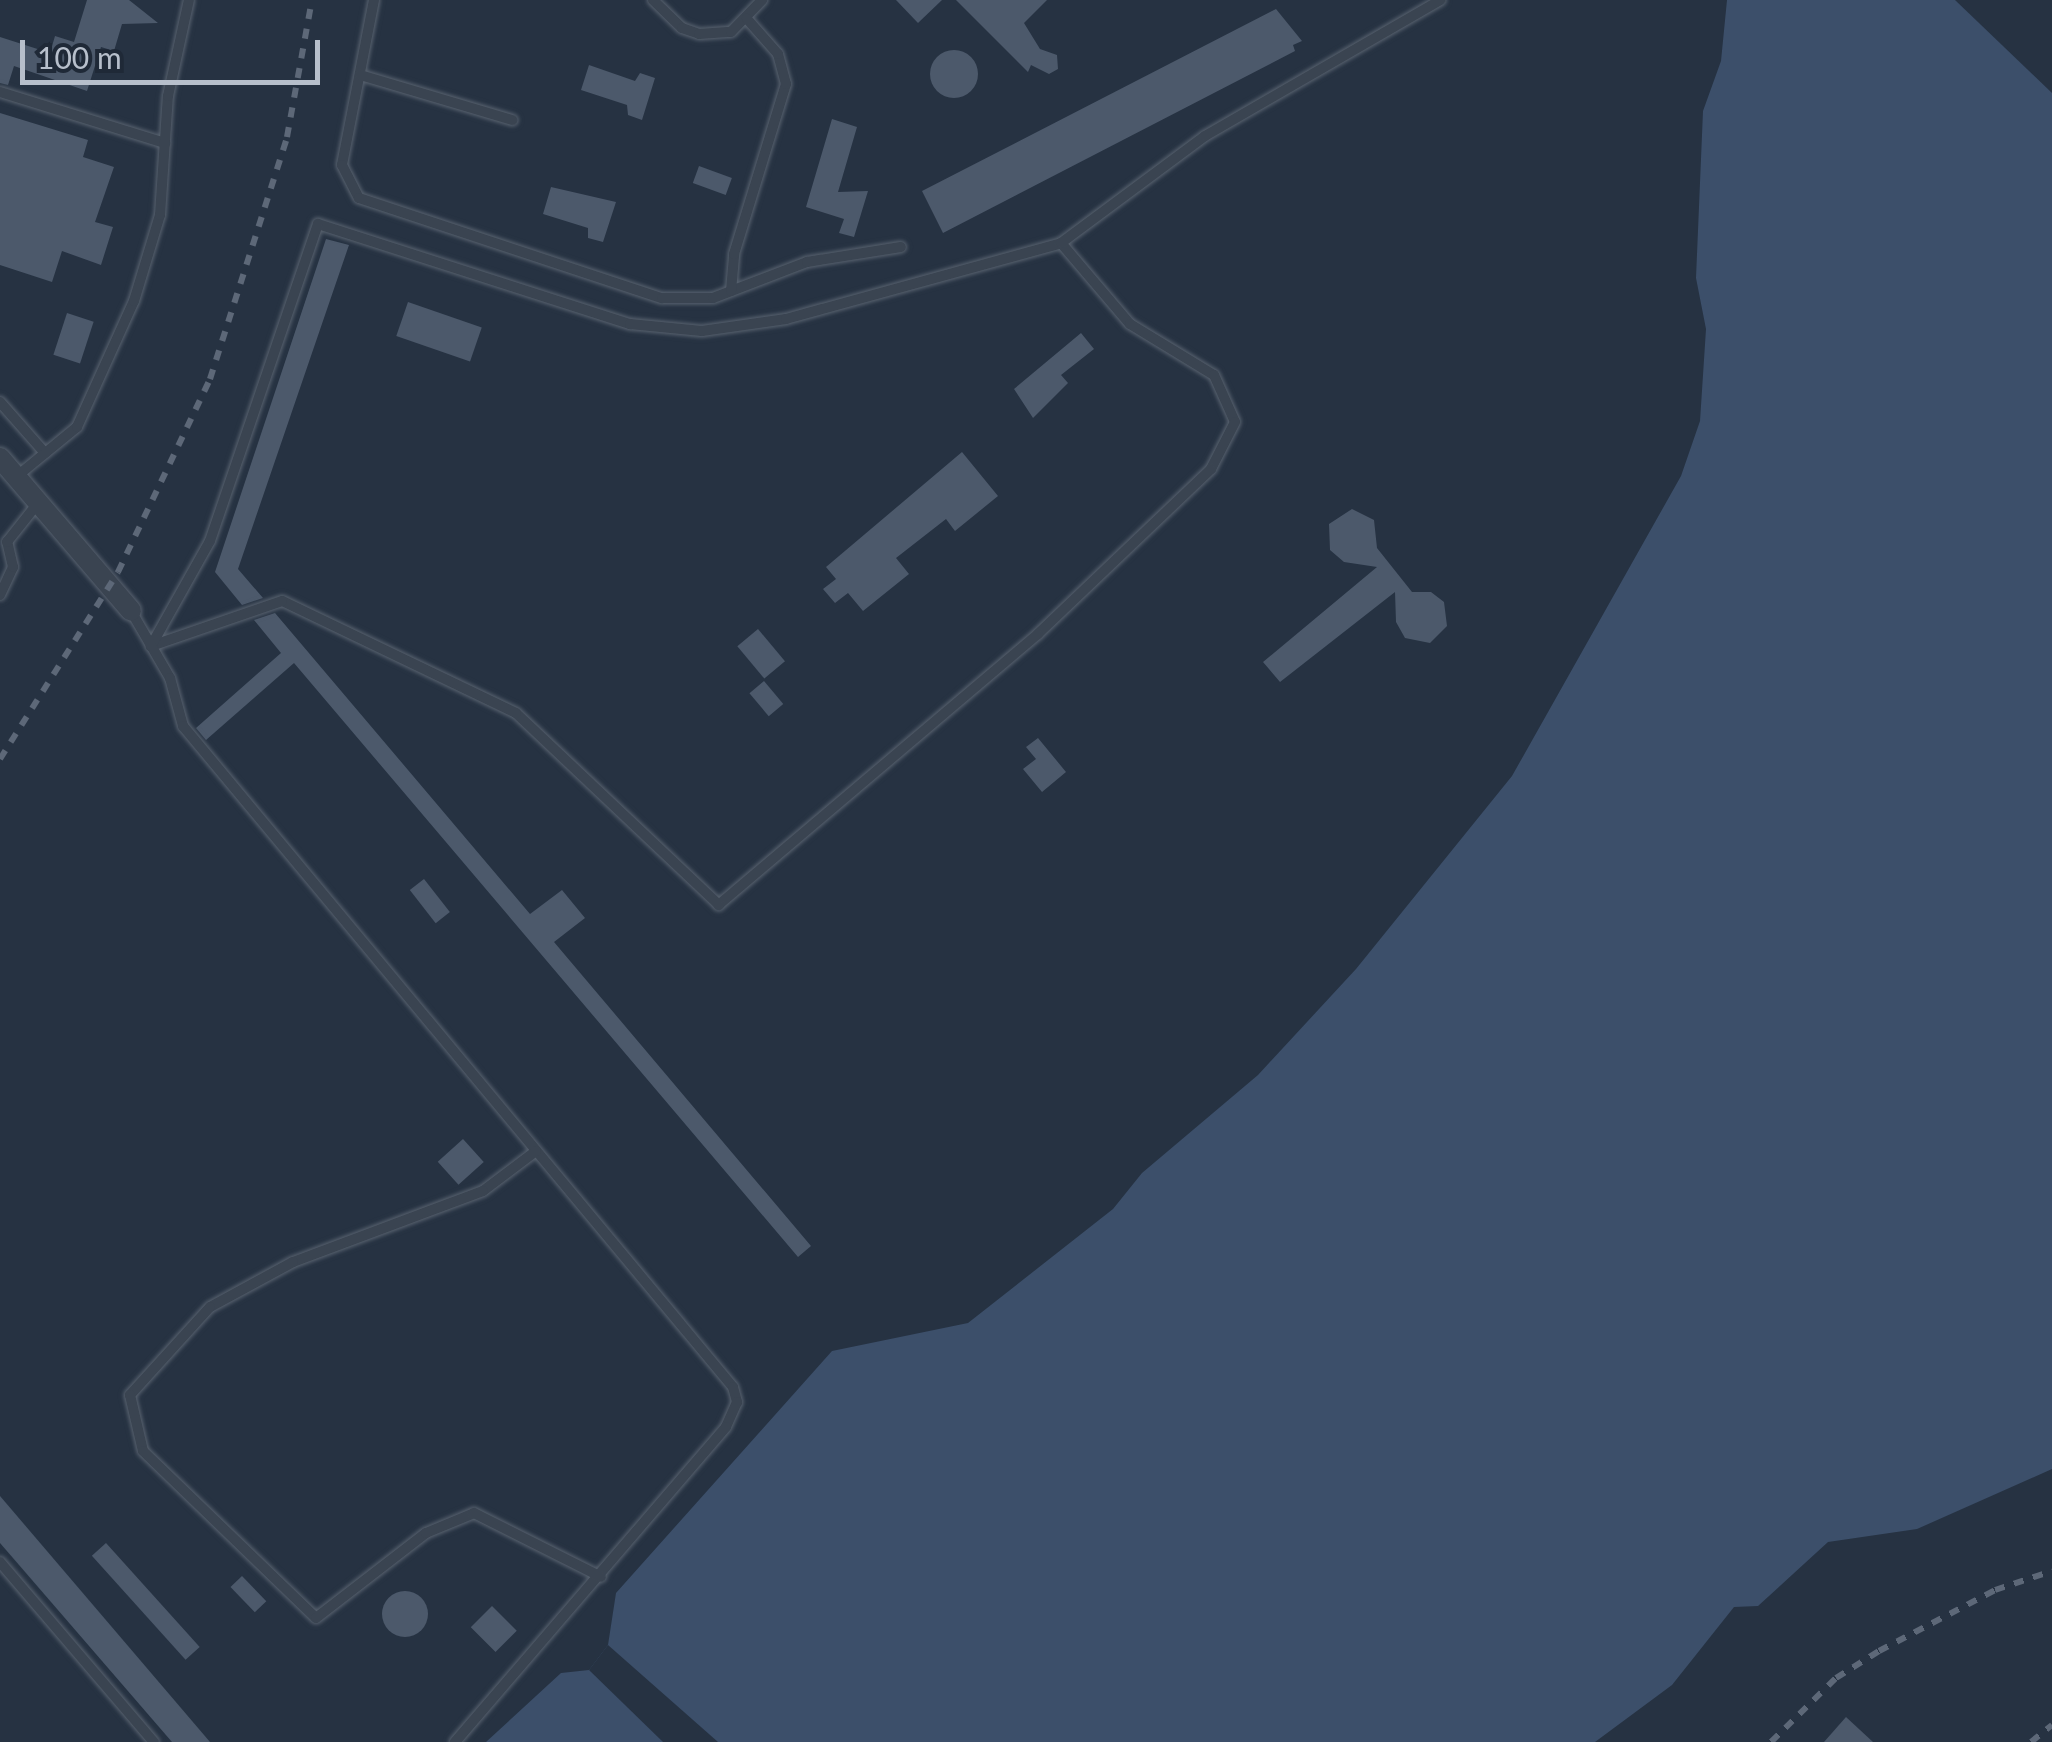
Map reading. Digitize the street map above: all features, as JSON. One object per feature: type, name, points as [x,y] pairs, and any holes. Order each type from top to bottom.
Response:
[{"type":"street","points":[[0,458],[131,611]]},
{"type":"lane","points":[[16,477],[76,427],[134,300],[160,215],[165,143],[189,0]]},
{"type":"lane","points":[[374,0],[342,165],[359,198],[662,298],[713,298],[807,262],[902,247]]},
{"type":"lane","points":[[653,0],[682,28],[699,34],[732,32],[762,0]]},
{"type":"lane","points":[[152,646],[210,541],[318,224],[630,324],[702,332],[786,319],[1062,244],[1205,136],[1441,0]]},
{"type":"lane","points":[[731,291],[734,254],[786,84],[778,54],[747,19]]},
{"type":"lane","points":[[360,75],[512,120]]},
{"type":"lane","points":[[0,92],[165,143]]},
{"type":"lane","points":[[152,646],[282,601],[516,713],[719,905],[1038,634],[1212,469],[1235,422],[1214,375],[1130,324],[1062,244]]},
{"type":"lane","points":[[0,402],[45,453]]},
{"type":"lane","points":[[0,595],[13,567],[3,538],[38,502]]},
{"type":"lane","points":[[131,611],[170,678],[183,726],[734,1388],[737,1402],[726,1427],[601,1577],[455,1742]]},
{"type":"lane","points":[[536,1151],[483,1191],[293,1262],[210,1307],[130,1395],[143,1451],[316,1618],[426,1533],[474,1514],[601,1577]]},
{"type":"lane","points":[[0,1562],[154,1742]]},
{"type":"water","points":[[1727,0],[2052,0],[2052,1469],[1917,1529],[1828,1542],[1758,1606],[1734,1607],[1672,1685],[1595,1742],[486,1742],[561,1673],[589,1670],[608,1645],[616,1593],[832,1351],[968,1323],[1113,1209],[1142,1173],[1258,1075],[1356,969],[1512,776],[1681,476],[1700,421],[1706,329],[1696,278],[1703,111],[1721,61]]},
{"type":"pier","points":[[1955,0],[2052,0],[2052,93]]},
{"type":"pier","points":[[608,1645],[718,1742],[663,1742],[589,1670]]},
{"type":"building","points":[[87,0],[129,0],[158,23],[122,24],[114,51],[101,47],[87,91],[14,66],[8,85],[0,83],[0,37],[50,53],[55,36],[74,42]]},
{"type":"building","points":[[896,0],[942,0],[918,23]]},
{"type":"building","points":[[956,0],[1047,0],[1024,23],[1040,49],[1057,55],[1058,69],[1049,74],[1031,65],[1028,72]]},
{"type":"building","points":[[1276,9],[1302,41],[1293,45],[1295,51],[943,233],[922,191]]},
{"type":"building","points":[[954,50],[971,57],[978,74],[971,91],[954,98],[937,91],[930,74],[937,57]]},
{"type":"building","points":[[589,65],[635,81],[640,73],[655,78],[642,120],[628,115],[627,105],[581,90]]},
{"type":"building","points":[[0,113],[88,140],[83,157],[114,167],[95,222],[113,227],[101,265],[62,251],[52,282],[0,265]]},
{"type":"building","points":[[832,119],[857,127],[838,192],[868,191],[854,237],[839,233],[844,219],[806,207]]},
{"type":"building","points":[[699,166],[732,178],[726,195],[693,183]]},
{"type":"building","points":[[551,187],[616,202],[603,242],[588,238],[588,228],[543,214]]},
{"type":"building","points":[[326,239],[349,245],[238,569],[263,598],[242,605],[215,572]]},
{"type":"building","points":[[408,302],[482,327],[470,361],[396,336]]},
{"type":"building","points":[[67,313],[94,322],[80,363],[53,355]]},
{"type":"building","points":[[1081,333],[1094,349],[1061,375],[1068,383],[1033,418],[1014,389]]},
{"type":"building","points":[[962,452],[998,496],[955,531],[946,519],[896,558],[909,574],[863,611],[848,593],[835,603],[823,589],[836,579],[826,567]]},
{"type":"building","points":[[1352,509],[1374,520],[1377,548],[1412,592],[1431,592],[1444,602],[1447,626],[1430,643],[1405,638],[1396,622],[1395,592],[1280,682],[1263,662],[1377,567],[1344,562],[1330,550],[1329,524]]},
{"type":"building","points":[[275,613],[530,914],[562,890],[585,918],[554,942],[811,1246],[798,1257],[294,663],[206,740],[196,728],[281,653],[254,620]]},
{"type":"building","points":[[758,629],[785,661],[764,679],[737,646]]},
{"type":"building","points":[[764,681],[783,704],[769,716],[749,693]]},
{"type":"building","points":[[1038,738],[1066,772],[1042,792],[1023,769],[1036,759],[1026,747]]},
{"type":"building","points":[[424,879],[450,912],[436,923],[410,890]]},
{"type":"building","points":[[463,1139],[484,1162],[458,1185],[438,1162]]},
{"type":"building","points":[[0,1496],[210,1742],[172,1742],[0,1543]]},
{"type":"building","points":[[106,1543],[200,1647],[186,1660],[92,1556]]},
{"type":"building","points":[[242,1576],[266,1601],[255,1612],[230,1587]]},
{"type":"building","points":[[405,1591],[421,1598],[428,1614],[421,1630],[405,1637],[389,1630],[382,1614],[389,1598]]},
{"type":"building","points":[[492,1606],[517,1631],[496,1652],[471,1627]]},
{"type":"building","points":[[1846,1717],[1873,1742],[1824,1742]]},
{"type":"railway","points":[[0,759],[118,572],[210,379],[287,137],[312,0]]},
{"type":"railway","points":[[1771,1742],[1836,1678],[1879,1651],[1995,1590],[2052,1571]]},
{"type":"railway","points":[[2031,1742],[2052,1725]]}]
